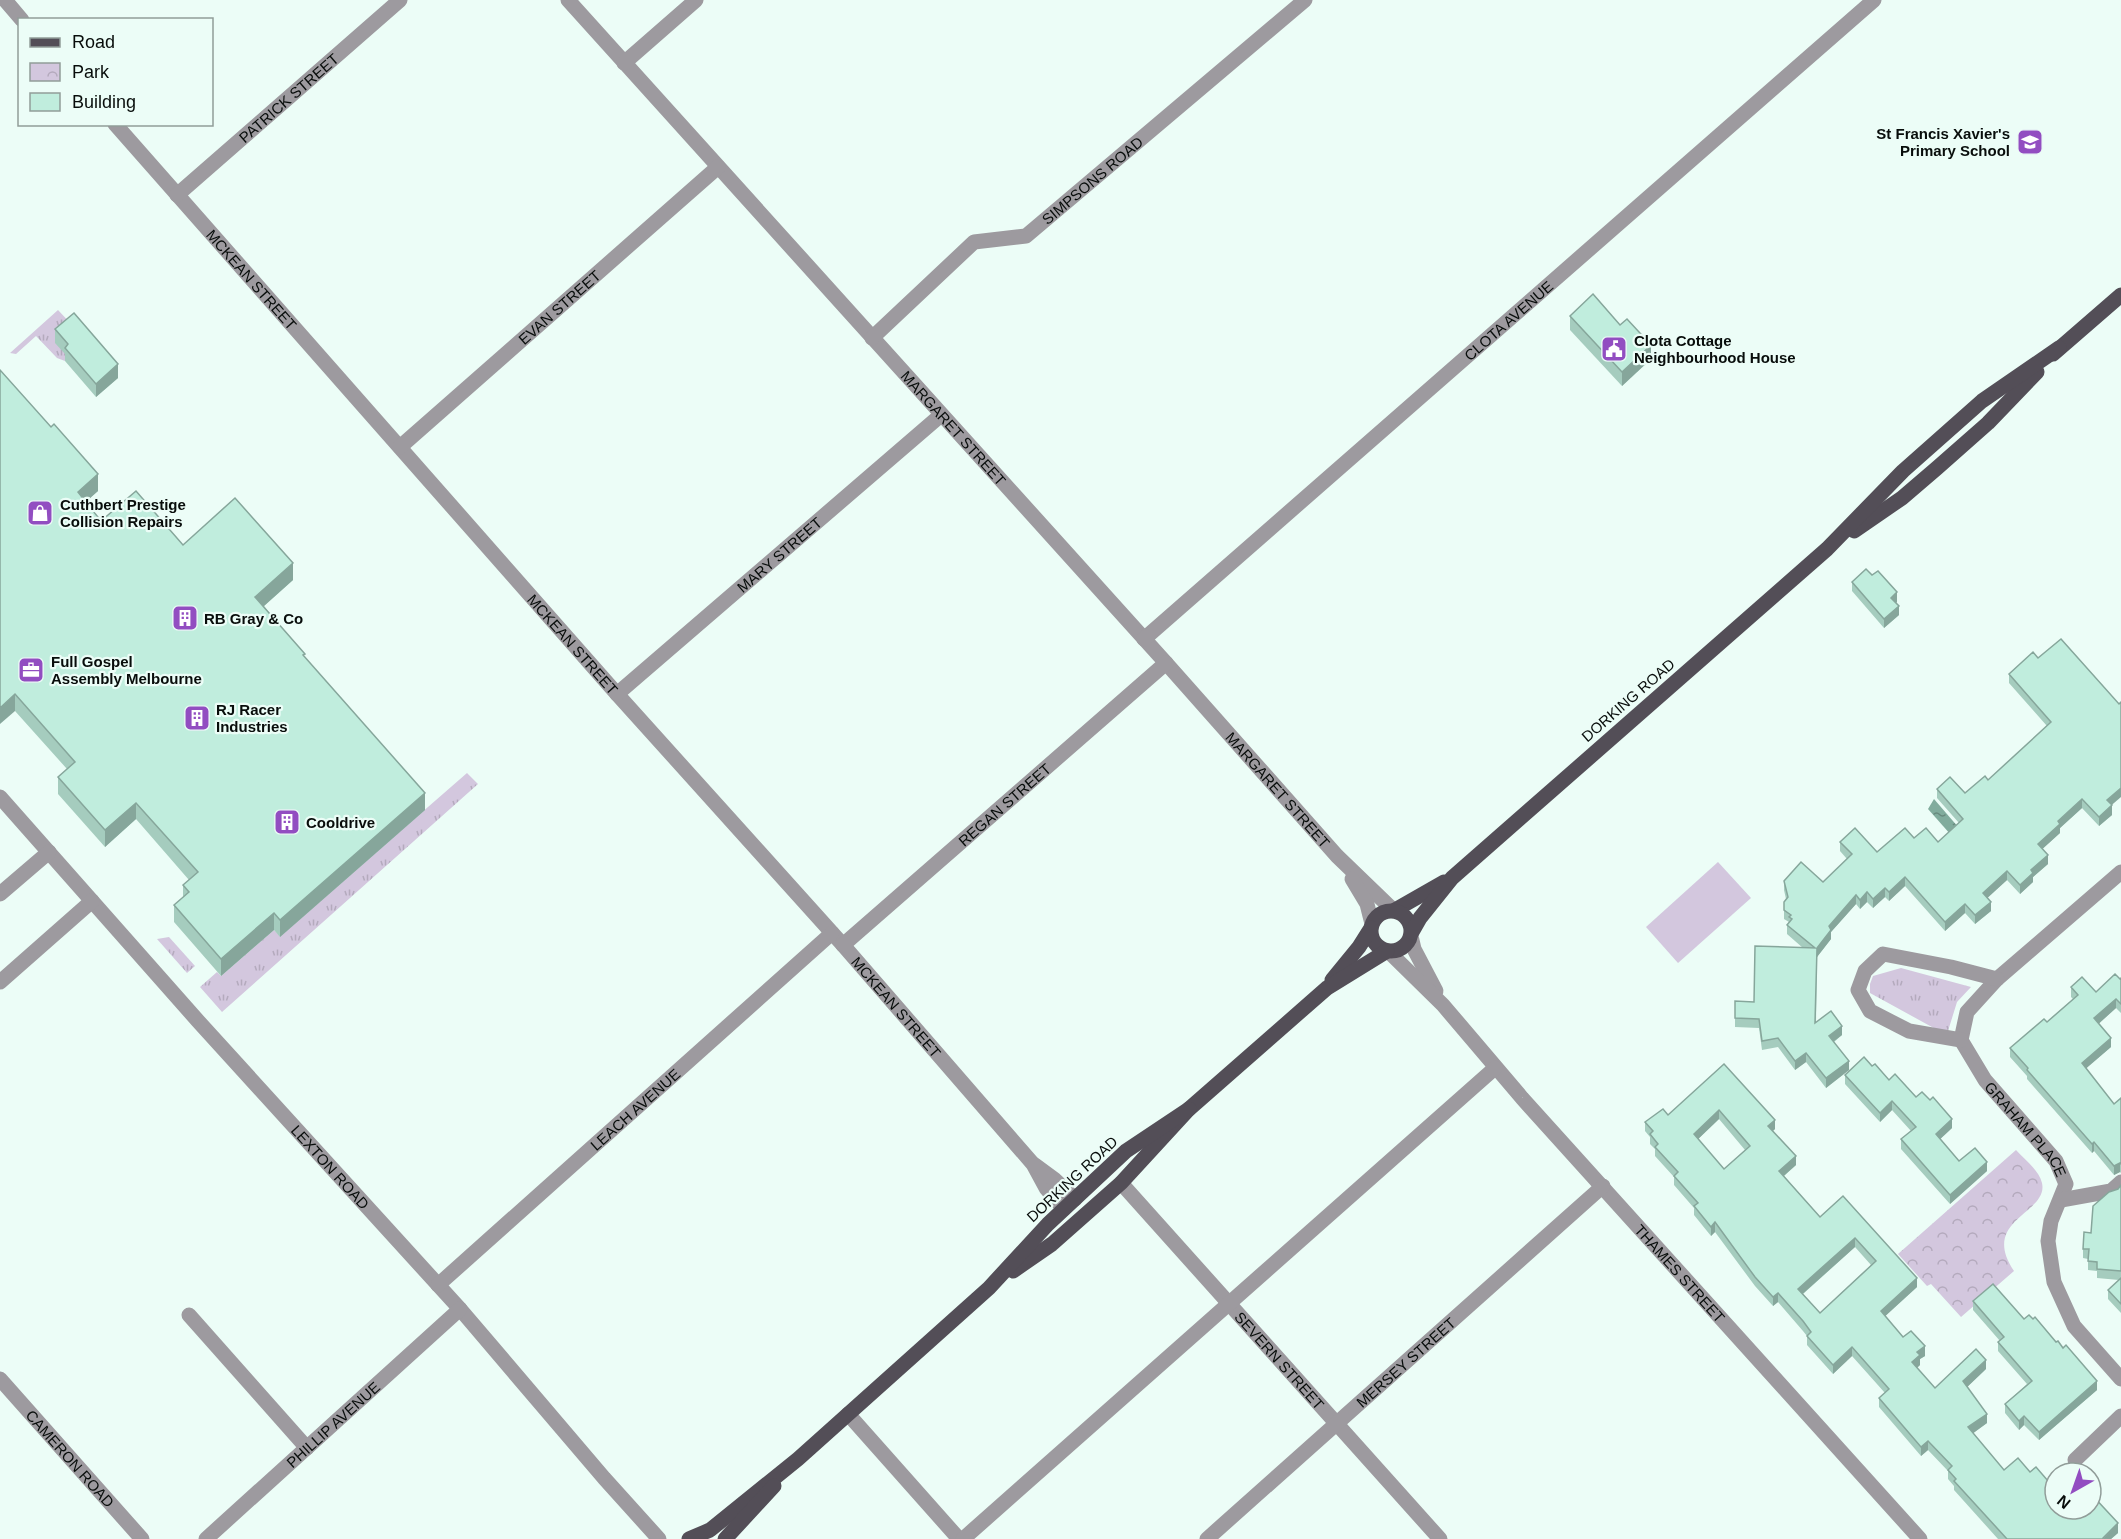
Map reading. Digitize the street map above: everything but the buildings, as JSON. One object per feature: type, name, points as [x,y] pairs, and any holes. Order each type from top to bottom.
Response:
[{"type":"main road","name":"DORKING ROAD","points":[[1411,934],[1452,878],[1827,549],[1903,471],[1982,401],[2059,348],[2121,295]]},
{"type":"main road","name":"DORKING ROAD","points":[[1827,549],[1902,498],[1937,468],[1988,423],[2059,348]]},
{"type":"main road","points":[[1924,453],[1937,468]]},
{"type":"main road","name":"DORKING ROAD","points":[[1394,910],[1452,878]]},
{"type":"main road","points":[[1394,910],[1409,921],[1411,934],[1404,946],[1388,951],[1376,945],[1371,934],[1371,926],[1380,914],[1394,910]]},
{"type":"main road","name":"DORKING ROAD","points":[[989,1288],[1052,1244],[1121,1183],[1190,1109],[1327,987],[1359,947],[1371,926]]},
{"type":"main road","name":"DORKING ROAD","points":[[1327,987],[1388,951]]},
{"type":"main road","name":"DORKING ROAD","points":[[689,1539],[710,1530],[798,1459],[989,1288],[1048,1224],[1126,1151],[1190,1109]]},
{"type":"main road","name":"DORKING ROAD","points":[[724,1539],[745,1519],[798,1459]]},
{"type":"street","points":[[5,0],[20,18]]},
{"type":"street","name":"PATRICK STREET","points":[[177,195],[400,0]]},
{"type":"street","name":"MARGARET STREET","points":[[568,0],[1337,856],[1394,910]]},
{"type":"street","points":[[624,63],[696,0]]},
{"type":"street","name":"SIMPSONS ROAD","points":[[872,339],[974,242],[1026,236],[1305,0]]},
{"type":"street","name":"CLOTA AVENUE","points":[[1144,639],[1874,0]]},
{"type":"street","name":"MCKEAN STREET","points":[[117,126],[617,694],[843,945],[1032,1164],[1046,1188],[1069,1204]]},
{"type":"street","name":"EVAN STREET","points":[[400,447],[718,167]]},
{"type":"street","name":"MARY STREET","points":[[617,694],[941,415]]},
{"type":"street","name":"REGAN STREET","points":[[843,945],[1166,663]]},
{"type":"street","name":"LEXTON ROAD","points":[[0,797],[460,1309],[659,1539]]},
{"type":"street","points":[[0,894],[49,852]]},
{"type":"street","name":"MARGARET STREET","points":[[1337,856],[1363,896],[1369,909],[1371,926]]},
{"type":"street","points":[[1997,979],[1928,962],[1883,954],[1865,971],[1858,990],[1870,1011],[1909,1031],[1961,1040],[1967,1012],[1997,979],[2121,872]]},
{"type":"street","points":[[0,981],[92,900]]},
{"type":"street","name":"LEACH AVENUE","points":[[438,1285],[832,933]]},
{"type":"street","name":"THAMES STREET","points":[[1411,934],[1414,949],[1443,1005]]},
{"type":"street","name":"THAMES STREET","points":[[1388,951],[1443,1005],[1495,1068],[1920,1539]]},
{"type":"street","name":"GRAHAM PLACE","points":[[1961,1040],[1985,1080],[2056,1161],[2066,1184],[2051,1221],[2048,1241],[2054,1282],[2074,1326],[2121,1379]]},
{"type":"street","points":[[848,1414],[962,1539],[1495,1068]]},
{"type":"street","points":[[2061,1200],[2111,1191],[2121,1182]]},
{"type":"street","name":"SEVERN STREET","points":[[1121,1183],[1440,1539]]},
{"type":"street","name":"MERSEY STREET","points":[[1207,1539],[1338,1425],[1603,1186]]},
{"type":"street","name":"PHILLIP AVENUE","points":[[206,1539],[460,1309]]},
{"type":"street","points":[[189,1315],[307,1448]]},
{"type":"street","name":"CAMERON ROAD","points":[[0,1378],[142,1539]]},
{"type":"street","points":[[2075,1460],[2121,1416]]},
{"type":"green space","points":[[58,310],[74,327],[68,358],[65,361],[57,358],[36,336],[16,354],[10,353]]},
{"type":"green space","points":[[467,773],[478,784],[222,1012],[200,987],[217,972],[221,976],[274,930],[280,936]]},
{"type":"green space","points":[[1718,862],[1751,898],[1678,963],[1646,927]]},
{"type":"green space","points":[[169,937],[195,966],[187,973],[157,939]]},
{"type":"green space","points":[[1901,968],[1971,987],[1957,1002],[1948,1031],[1941,1032],[1870,993],[1873,976]]},
{"type":"green space","points":[[2016,1150],[2038,1174],[2042,1183],[2041,1194],[2036,1203],[2009,1228],[2005,1240],[2005,1254],[2014,1271],[1961,1317],[1931,1284],[1927,1286],[1898,1254]]},
{"type":"water","points":[[1934,799],[1959,828],[1951,835],[1928,809]]},
{"type":"place","name":"St Francis Xavier's Primary School","points":[[2030,142]]},
{"type":"place","name":"Clota Cottage Neighbourhood House","points":[[1614,349]]},
{"type":"place","name":"Cuthbert Prestige Collision Repairs","points":[[40,513]]},
{"type":"place","name":"RB Gray & Co","points":[[185,618]]},
{"type":"place","name":"Full Gospel Assembly Melbourne","points":[[31,670]]},
{"type":"place","name":"RJ Racer Industries","points":[[197,718]]},
{"type":"place","name":"Cooldrive","points":[[287,822]]}]
